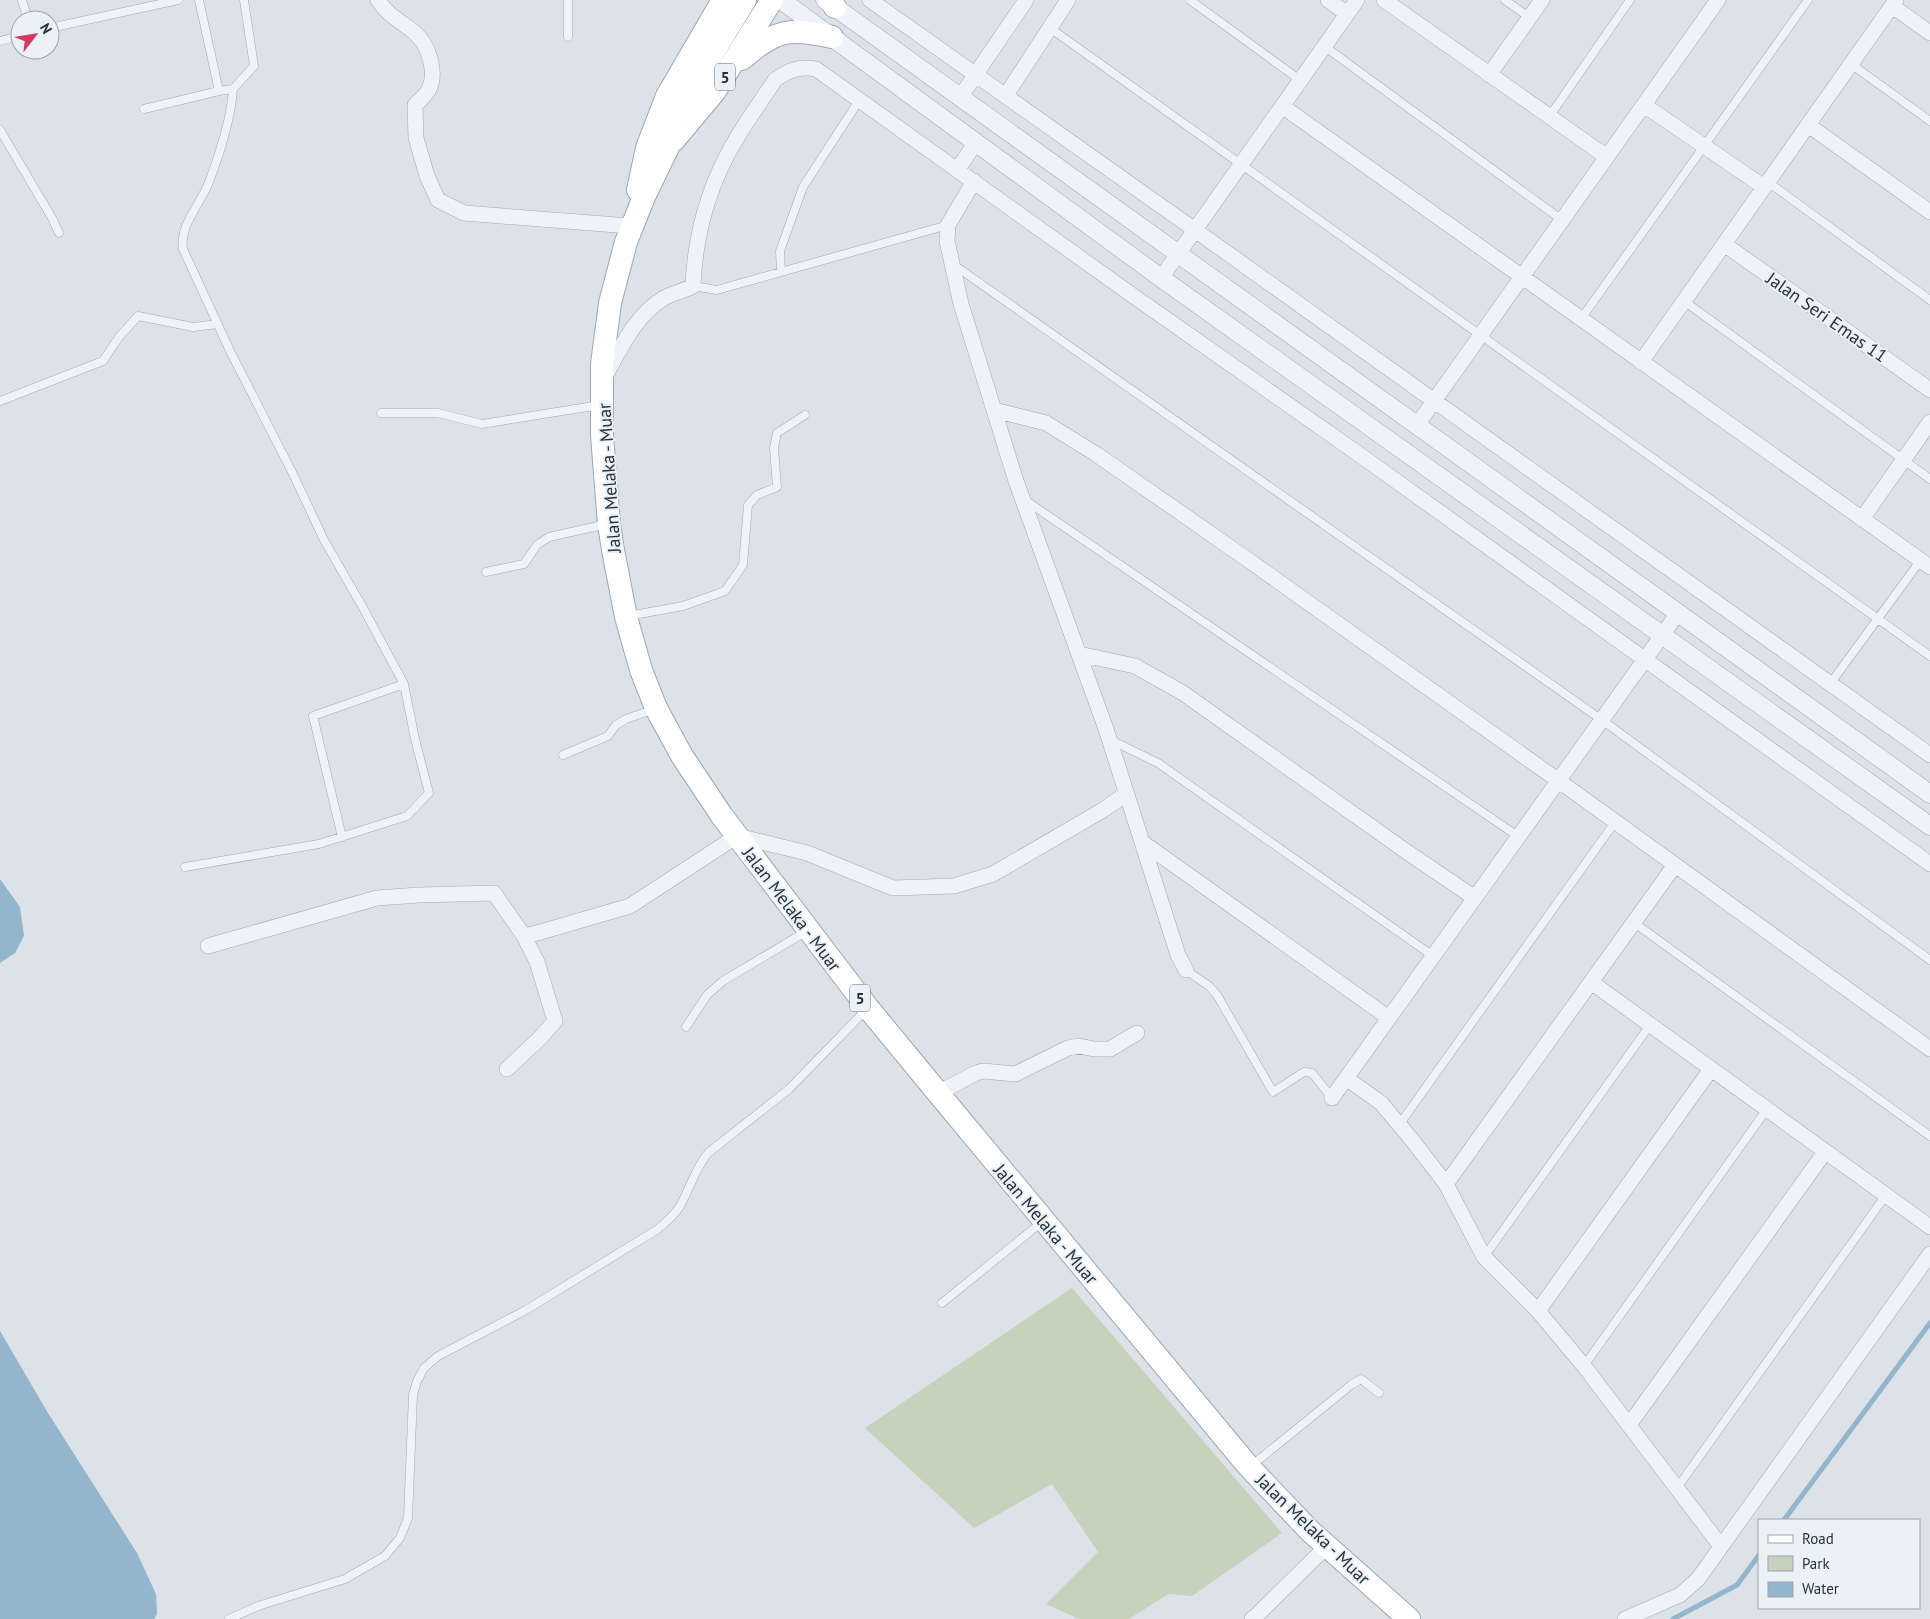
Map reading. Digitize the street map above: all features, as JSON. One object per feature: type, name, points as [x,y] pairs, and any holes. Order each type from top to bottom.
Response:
[{"type":"main road","points":[[628,234],[647,148],[667,96],[723,0]]},
{"type":"main road","name":"Jalan Melaka - Muar","points":[[745,0],[681,105],[668,147],[628,234],[610,303],[602,364],[602,436],[609,524],[626,617],[641,670],[656,708],[682,756],[737,836],[868,1008],[938,1093],[1249,1467],[1327,1546],[1409,1619]]},
{"type":"main road","name":"Jalan Melaka - Muar","points":[[668,147],[716,91],[772,0]]},
{"type":"main road","points":[[728,70],[760,43],[786,32],[806,31],[832,37]]},
{"type":"street","points":[[378,0],[384,10],[417,35],[427,51],[433,74],[429,90],[415,105],[416,138],[427,176],[438,200],[464,213],[628,234]]},
{"type":"street","points":[[781,0],[1161,278],[1930,826]]},
{"type":"street","points":[[870,0],[1930,755]]},
{"type":"street","points":[[1006,96],[1068,0]]},
{"type":"street","points":[[1328,0],[1347,14]]},
{"type":"street","points":[[1161,278],[1356,0]]},
{"type":"street","points":[[1384,0],[1607,158]]},
{"type":"street","points":[[1490,74],[1542,0]]},
{"type":"street","points":[[1417,425],[1718,0]]},
{"type":"street","points":[[830,2],[1930,794]]},
{"type":"street","points":[[961,96],[1021,3]]},
{"type":"street","points":[[1641,362],[1894,3],[1930,33]]},
{"type":"street","points":[[602,382],[638,321],[665,298],[692,286],[696,247],[714,183],[734,142],[775,80],[784,73],[794,69],[806,67],[816,69],[1646,659],[1930,864]]},
{"type":"street","points":[[1644,105],[1703,146],[1766,185]]},
{"type":"street","points":[[1282,106],[1925,564]]},
{"type":"street","points":[[1808,125],[1930,212]]},
{"type":"street","points":[[958,169],[976,142]]},
{"type":"street","points":[[974,181],[948,225],[947,241],[961,304],[1022,497],[1109,739],[1178,955],[1186,970]]},
{"type":"street","name":"Jalan Seri Emas 11","points":[[1724,244],[1930,390]]},
{"type":"street","points":[[994,410],[1046,423],[1070,437],[1244,557],[1559,781],[1930,1049]]},
{"type":"street","points":[[1862,519],[1930,422]]},
{"type":"street","points":[[1332,1098],[1678,613]]},
{"type":"street","points":[[1079,654],[1135,666],[1183,693],[1399,847],[1475,898]]},
{"type":"street","points":[[524,936],[630,906],[737,836],[807,853],[893,888],[954,886],[993,874],[1095,815],[1126,794]]},
{"type":"street","points":[[1142,842],[1389,1018]]},
{"type":"street","points":[[1446,1184],[1675,865]]},
{"type":"street","points":[[208,946],[377,898],[494,893],[524,936],[537,962],[555,1021],[507,1069]]},
{"type":"street","points":[[1591,982],[1930,1227]]},
{"type":"street","points":[[938,1093],[976,1073],[983,1071],[1015,1074],[1068,1048],[1078,1046],[1110,1049],[1137,1034]]},
{"type":"street","points":[[1538,1311],[1711,1069]]},
{"type":"street","points":[[1346,1078],[1381,1103],[1399,1125],[1446,1184],[1484,1256],[1538,1311],[1584,1366],[1720,1545]]},
{"type":"street","points":[[1629,1425],[1825,1152]]},
{"type":"street","points":[[1625,1619],[1680,1596],[1698,1578],[1930,1254]]},
{"type":"street","points":[[1252,1619],[1327,1546]]},
{"type":"lane","points":[[60,26],[178,0]]},
{"type":"lane","points":[[199,0],[219,91]]},
{"type":"lane","points":[[144,109],[233,89],[254,66],[244,0]]},
{"type":"lane","points":[[568,0],[568,37]]},
{"type":"lane","points":[[1190,0],[1300,80]]},
{"type":"lane","points":[[1505,0],[1530,18]]},
{"type":"lane","points":[[1549,117],[1630,0]]},
{"type":"lane","points":[[1581,319],[1808,0]]},
{"type":"lane","points":[[1050,28],[1930,656]]},
{"type":"lane","points":[[1324,46],[1562,220]]},
{"type":"lane","points":[[1851,64],[1930,121]]},
{"type":"lane","points":[[185,868],[319,844],[342,837],[407,816],[429,793],[415,739],[404,684],[324,540],[183,249],[182,240],[190,218],[209,183],[232,110],[233,89]]},
{"type":"lane","points":[[781,272],[780,251],[803,187],[860,99]]},
{"type":"lane","points":[[0,130],[59,233]]},
{"type":"lane","points":[[1766,185],[1930,300]]},
{"type":"lane","points":[[692,286],[717,290],[948,225]]},
{"type":"lane","points":[[952,263],[1602,720],[1930,960]]},
{"type":"lane","points":[[1684,301],[1930,480]]},
{"type":"lane","points":[[0,401],[104,361],[119,337],[138,316],[193,327],[218,324]]},
{"type":"lane","points":[[381,412],[438,413],[482,424],[602,405]]},
{"type":"lane","points":[[626,617],[683,606],[725,591],[743,565],[748,505],[757,495],[777,487],[774,448],[777,433],[805,415]]},
{"type":"lane","points":[[1022,497],[1519,837]]},
{"type":"lane","points":[[486,572],[524,564],[536,546],[549,537],[609,524]]},
{"type":"lane","points":[[1830,684],[1878,619],[1925,564]]},
{"type":"lane","points":[[342,837],[312,716],[404,684]]},
{"type":"lane","points":[[563,754],[608,736],[616,724],[656,708]]},
{"type":"lane","points":[[1109,739],[1158,763],[1433,956]]},
{"type":"lane","points":[[1399,1125],[1615,822]]},
{"type":"lane","points":[[1633,922],[1930,1136]]},
{"type":"lane","points":[[686,1027],[707,995],[723,981],[808,930]]},
{"type":"lane","points":[[1186,970],[1209,986],[1217,995],[1273,1092],[1304,1072],[1312,1073],[1332,1098]]},
{"type":"lane","points":[[229,1619],[258,1606],[345,1579],[385,1556],[400,1538],[408,1518],[413,1395],[417,1380],[424,1368],[438,1356],[526,1310],[658,1229],[670,1219],[680,1206],[701,1162],[708,1152],[789,1089],[868,1008]]},
{"type":"lane","points":[[1484,1256],[1650,1025]]},
{"type":"lane","points":[[1584,1366],[1767,1109]]},
{"type":"lane","points":[[1677,1488],[1886,1195]]},
{"type":"lane","points":[[942,1303],[1044,1220]]},
{"type":"lane","points":[[1249,1467],[1361,1379],[1379,1393]]},
{"type":"green space","points":[[1072,1288],[1282,1533],[1192,1596],[1168,1594],[1129,1619],[1079,1619],[1046,1604],[1098,1552],[1052,1484],[974,1528],[865,1428]]},
{"type":"water","points":[[0,879],[20,907],[24,936],[15,953],[0,963]]},
{"type":"water","points":[[0,1331],[48,1413],[137,1553],[156,1594],[157,1614],[154,1619],[0,1619]]},
{"type":"waterway","points":[[1785,1519],[1930,1323]]},
{"type":"waterway","points":[[1673,1619],[1737,1585],[1758,1556]]}]
